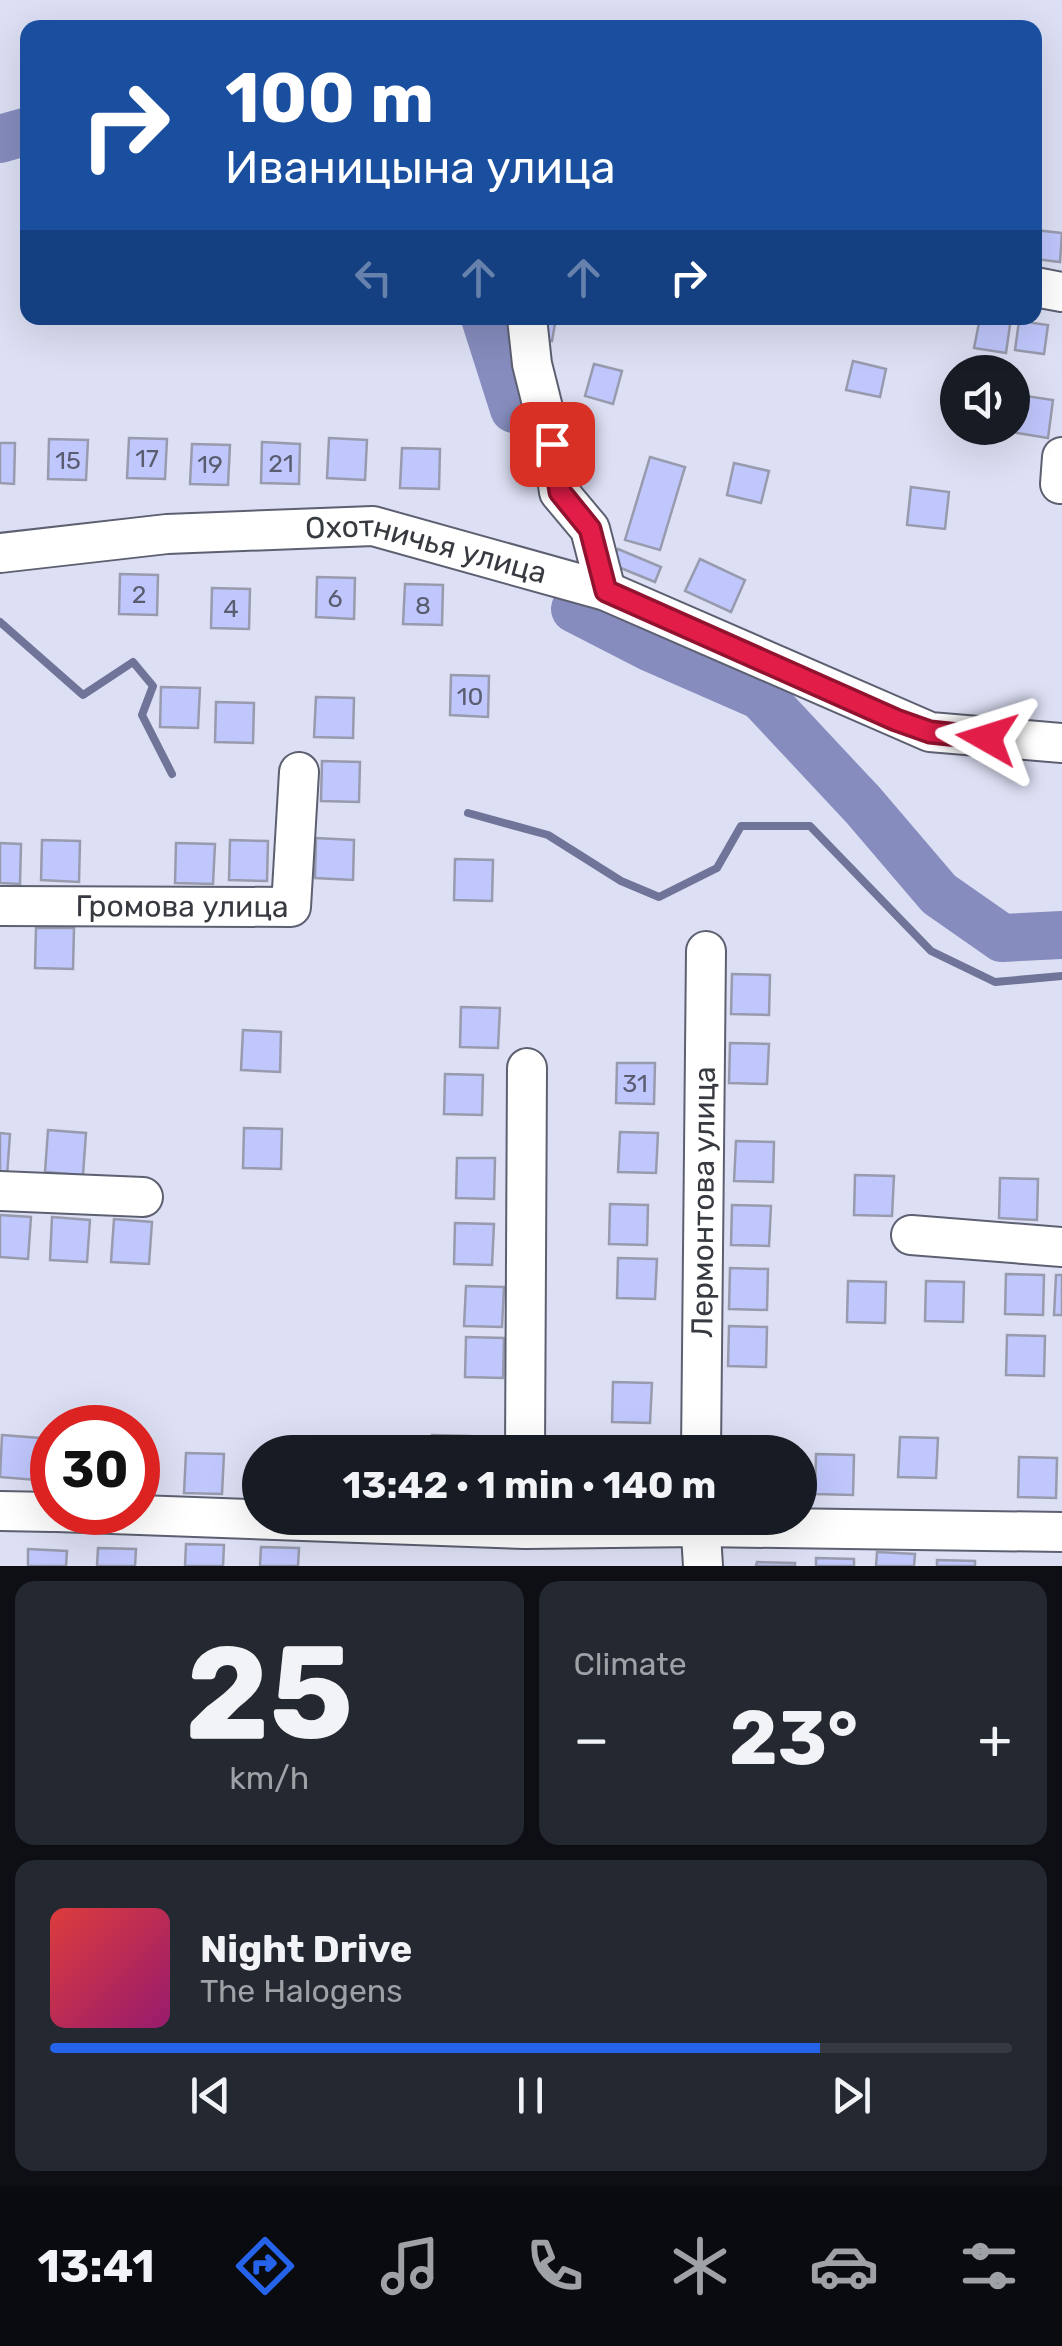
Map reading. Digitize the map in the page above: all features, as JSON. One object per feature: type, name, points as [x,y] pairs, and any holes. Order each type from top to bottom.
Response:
[{"type":"street","points":[[528,325],[532,364],[560,492],[590,529],[606,591]]},
{"type":"street","name":"Охотничья улица","points":[[0,553],[167,534],[374,526],[606,591],[930,732],[1062,744]]},
{"type":"street","name":"Громова улица","points":[[0,906],[291,907],[299,772]]},
{"type":"street","name":"Лермонтова улица","points":[[701,1435],[706,951]]},
{"type":"street","points":[[525,1435],[526,1068]]},
{"type":"street","points":[[0,1191],[143,1198]]},
{"type":"street","points":[[912,1235],[1062,1246]]},
{"type":"street","points":[[0,1510],[30,1511]]},
{"type":"street","points":[[160,1514],[242,1516]]},
{"type":"street","points":[[817,1525],[1062,1532]]},
{"type":"street","points":[[701,1535],[703,1566]]},
{"type":"building","points":[[1042,231],[1062,233],[1060,262],[1042,260]]},
{"type":"building","points":[[544,325],[555,325],[552,341],[541,339]]},
{"type":"building","points":[[979,325],[1010,325],[1006,353],[974,348]]},
{"type":"building","points":[[1018,325],[1048,325],[1044,354],[1015,350]]},
{"type":"building","points":[[853,361],[886,369],[880,397],[846,390]]},
{"type":"building","points":[[594,364],[622,371],[613,404],[585,396]]},
{"type":"building","points":[[1030,397],[1053,400],[1048,438],[1030,435]]},
{"type":"building","points":[[129,438],[167,439],[165,479],[127,478]]},
{"type":"building","points":[[329,438],[367,440],[365,480],[327,478]]},
{"type":"building","points":[[49,439],[88,440],[86,480],[48,479]]},
{"type":"building","points":[[262,442],[300,444],[299,484],[261,483]]},
{"type":"building","points":[[0,443],[15,443],[14,484],[0,483]]},
{"type":"building","points":[[192,444],[230,445],[228,485],[190,484]]},
{"type":"building","points":[[402,448],[440,449],[439,489],[400,488]]},
{"type":"building","points":[[650,457],[685,467],[660,550],[625,540]]},
{"type":"building","points":[[734,463],[769,471],[761,503],[727,495]]},
{"type":"building","points":[[911,487],[949,492],[945,529],[907,525]]},
{"type":"building","points":[[618,549],[661,567],[655,582],[611,564]]},
{"type":"building","points":[[700,559],[745,580],[731,612],[685,591]]},
{"type":"building","points":[[120,574],[158,575],[157,615],[119,614]]},
{"type":"building","points":[[317,577],[355,578],[354,619],[316,617]]},
{"type":"building","points":[[405,584],[443,585],[442,625],[403,624]]},
{"type":"building","points":[[212,588],[250,589],[249,629],[211,628]]},
{"type":"building","points":[[451,675],[489,676],[488,717],[450,715]]},
{"type":"building","points":[[161,687],[200,688],[198,728],[160,727]]},
{"type":"building","points":[[316,697],[354,698],[353,738],[314,737]]},
{"type":"building","points":[[216,702],[254,703],[253,743],[215,742]]},
{"type":"building","points":[[322,761],[360,762],[359,802],[321,801]]},
{"type":"building","points":[[316,838],[354,840],[353,880],[315,878]]},
{"type":"building","points":[[42,840],[80,841],[79,882],[41,880]]},
{"type":"building","points":[[230,840],[268,841],[267,881],[229,880]]},
{"type":"building","points":[[0,843],[21,844],[20,884],[0,883]]},
{"type":"building","points":[[176,843],[215,844],[213,884],[175,883]]},
{"type":"building","points":[[455,859],[493,860],[492,901],[454,900]]},
{"type":"building","points":[[36,928],[74,928],[73,969],[35,968]]},
{"type":"building","points":[[732,974],[770,975],[769,1015],[731,1014]]},
{"type":"building","points":[[461,1007],[500,1008],[498,1048],[460,1047]]},
{"type":"building","points":[[243,1030],[281,1032],[280,1072],[241,1070]]},
{"type":"building","points":[[730,1043],[769,1044],[767,1084],[729,1083]]},
{"type":"building","points":[[617,1063],[655,1063],[654,1104],[616,1103]]},
{"type":"building","points":[[445,1074],[483,1075],[482,1115],[444,1114]]},
{"type":"building","points":[[244,1128],[282,1129],[281,1169],[243,1168]]},
{"type":"building","points":[[48,1130],[86,1133],[83,1175],[45,1172]]},
{"type":"building","points":[[620,1132],[658,1133],[656,1173],[618,1172]]},
{"type":"building","points":[[0,1133],[10,1134],[7,1176],[0,1176]]},
{"type":"building","points":[[736,1141],[774,1142],[773,1182],[734,1181]]},
{"type":"building","points":[[457,1158],[495,1158],[494,1199],[456,1198]]},
{"type":"building","points":[[855,1175],[894,1176],[892,1216],[854,1215]]},
{"type":"building","points":[[1000,1178],[1038,1179],[1037,1220],[999,1218]]},
{"type":"building","points":[[610,1204],[648,1205],[647,1245],[609,1244]]},
{"type":"building","points":[[732,1205],[771,1206],[769,1246],[731,1245]]},
{"type":"building","points":[[0,1215],[31,1217],[28,1259],[0,1257]]},
{"type":"building","points":[[52,1217],[90,1220],[87,1262],[50,1260]]},
{"type":"building","points":[[114,1219],[152,1222],[149,1264],[111,1262]]},
{"type":"building","points":[[455,1223],[494,1224],[492,1265],[454,1264]]},
{"type":"building","points":[[618,1258],[657,1259],[655,1299],[617,1298]]},
{"type":"building","points":[[730,1268],[768,1269],[767,1310],[729,1309]]},
{"type":"building","points":[[1006,1274],[1044,1275],[1043,1315],[1005,1314]]},
{"type":"building","points":[[1056,1275],[1062,1275],[1062,1315],[1054,1315]]},
{"type":"building","points":[[848,1281],[886,1282],[885,1323],[847,1322]]},
{"type":"building","points":[[926,1281],[964,1282],[963,1322],[925,1321]]},
{"type":"building","points":[[466,1286],[504,1287],[502,1327],[464,1326]]},
{"type":"building","points":[[729,1326],[767,1327],[766,1367],[728,1366]]},
{"type":"building","points":[[1007,1335],[1045,1336],[1044,1376],[1006,1375]]},
{"type":"building","points":[[466,1337],[504,1338],[503,1378],[465,1377]]},
{"type":"building","points":[[613,1382],[652,1383],[650,1423],[612,1422]]},
{"type":"building","points":[[2,1435],[30,1437],[30,1480],[0,1477]]},
{"type":"building","points":[[900,1437],[938,1438],[936,1478],[898,1477]]},
{"type":"building","points":[[186,1453],[224,1454],[222,1494],[184,1493]]},
{"type":"building","points":[[817,1454],[854,1455],[853,1495],[817,1494]]},
{"type":"building","points":[[1019,1457],[1057,1458],[1056,1498],[1018,1497]]},
{"type":"building","points":[[186,1544],[224,1545],[223,1566],[185,1566]]},
{"type":"building","points":[[261,1547],[299,1548],[298,1566],[260,1566]]},
{"type":"building","points":[[98,1548],[136,1549],[135,1566],[97,1566]]},
{"type":"building","points":[[28,1549],[67,1551],[66,1566],[28,1566]]},
{"type":"building","points":[[877,1552],[915,1554],[914,1566],[876,1566]]},
{"type":"building","points":[[816,1558],[854,1559],[854,1566],[816,1566]]},
{"type":"building","points":[[937,1560],[975,1561],[975,1566],[937,1566]]},
{"type":"building","points":[[757,1562],[795,1563],[795,1566],[756,1566]]},
{"type":"waterway","points":[[0,139],[20,133]]},
{"type":"waterway","points":[[487,325],[514,409]]},
{"type":"waterway","points":[[575,609],[649,647],[761,696],[939,894],[1002,938],[1062,935]]},
{"type":"waterway","points":[[0,622],[83,695],[133,662],[153,686],[142,715],[172,774]]},
{"type":"waterway","points":[[468,813],[548,835],[621,881],[659,897],[717,868],[741,826],[810,826],[931,951],[995,982],[1062,976]]},
{"type":"route","points":[[552,444],[560,492],[590,529],[606,591],[896,720],[930,732],[987,738]]}]
